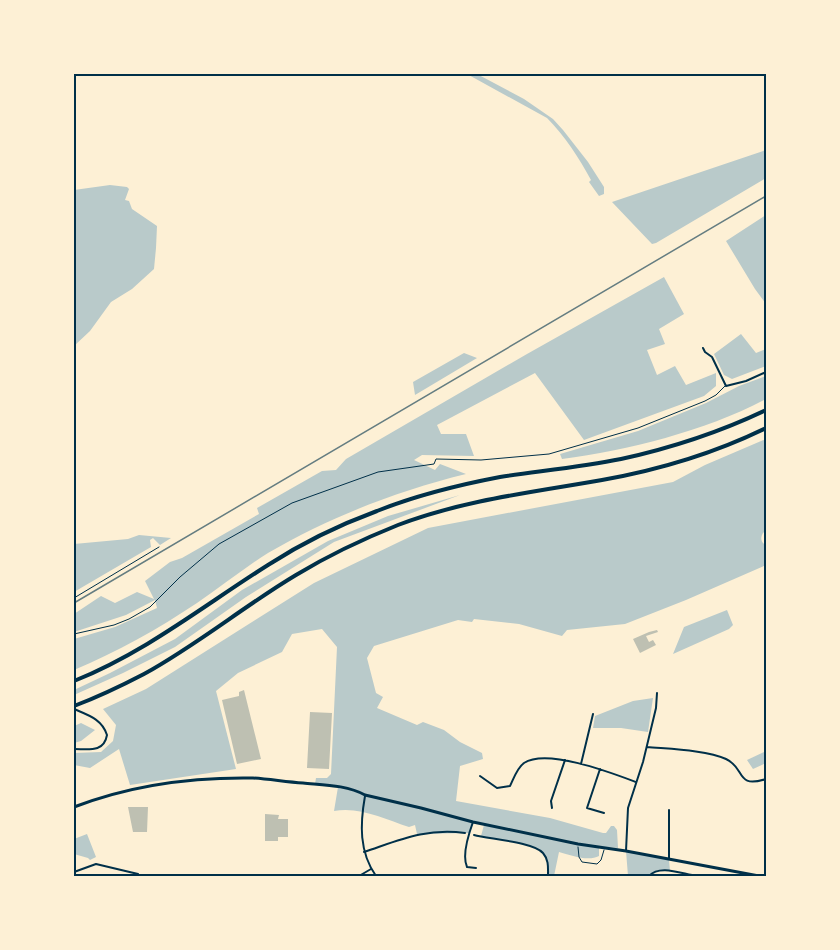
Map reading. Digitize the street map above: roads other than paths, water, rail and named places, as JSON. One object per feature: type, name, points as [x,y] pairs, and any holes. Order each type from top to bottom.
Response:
[{"type":"highway","points":[[74,681],[143,647],[288,553],[338,527],[377,511],[474,482],[596,463],[657,450],[706,435],[766,410]]},
{"type":"highway","points":[[74,708],[145,673],[297,574],[384,531],[421,517],[476,502],[603,480],[663,466],[727,445],[766,428]]},
{"type":"main road","points":[[74,807],[106,795],[147,786],[197,780],[255,778],[347,788],[365,795],[472,822],[578,844],[759,876]]},
{"type":"street","points":[[703,348],[712,357],[726,386],[746,381],[766,372]]},
{"type":"street","points":[[626,851],[628,808],[647,747],[657,693]]},
{"type":"street","points":[[74,708],[103,725],[107,735],[104,744],[96,749],[74,749]]},
{"type":"street","points":[[581,765],[593,714]]},
{"type":"street","points":[[647,747],[716,755],[732,762],[746,780],[756,783],[766,779]]},
{"type":"street","points":[[480,776],[497,789],[510,786],[518,768],[526,762],[537,759],[565,760],[636,782]]},
{"type":"street","points":[[552,808],[551,801],[565,760]]},
{"type":"street","points":[[600,769],[587,808],[604,813]]},
{"type":"street","points":[[365,795],[362,831],[364,852],[370,869],[376,876]]},
{"type":"street","points":[[669,810],[669,860]]},
{"type":"street","points":[[472,822],[465,863],[467,867],[476,868]]},
{"type":"street","points":[[364,852],[417,834],[465,833]]},
{"type":"street","points":[[474,835],[519,843],[540,850],[547,859],[548,876]]},
{"type":"street","points":[[74,872],[96,864],[138,874]]},
{"type":"street","points":[[360,876],[370,869]]},
{"type":"street","points":[[649,876],[658,870],[697,876]]},
{"type":"street","points":[[541,876],[576,876]]},
{"type":"street","points":[[608,876],[641,876]]},
{"type":"lane","points":[[74,634],[114,625],[129,619],[150,606],[219,544],[292,503],[378,472],[434,464],[436,459],[481,460],[549,454],[645,426],[705,401],[726,386]]},
{"type":"lane","points":[[74,598],[159,547]]},
{"type":"lane","points":[[578,844],[579,857],[582,862],[589,864],[597,864],[601,860],[605,848]]},
{"type":"railway","points":[[74,603],[766,196]]}]
